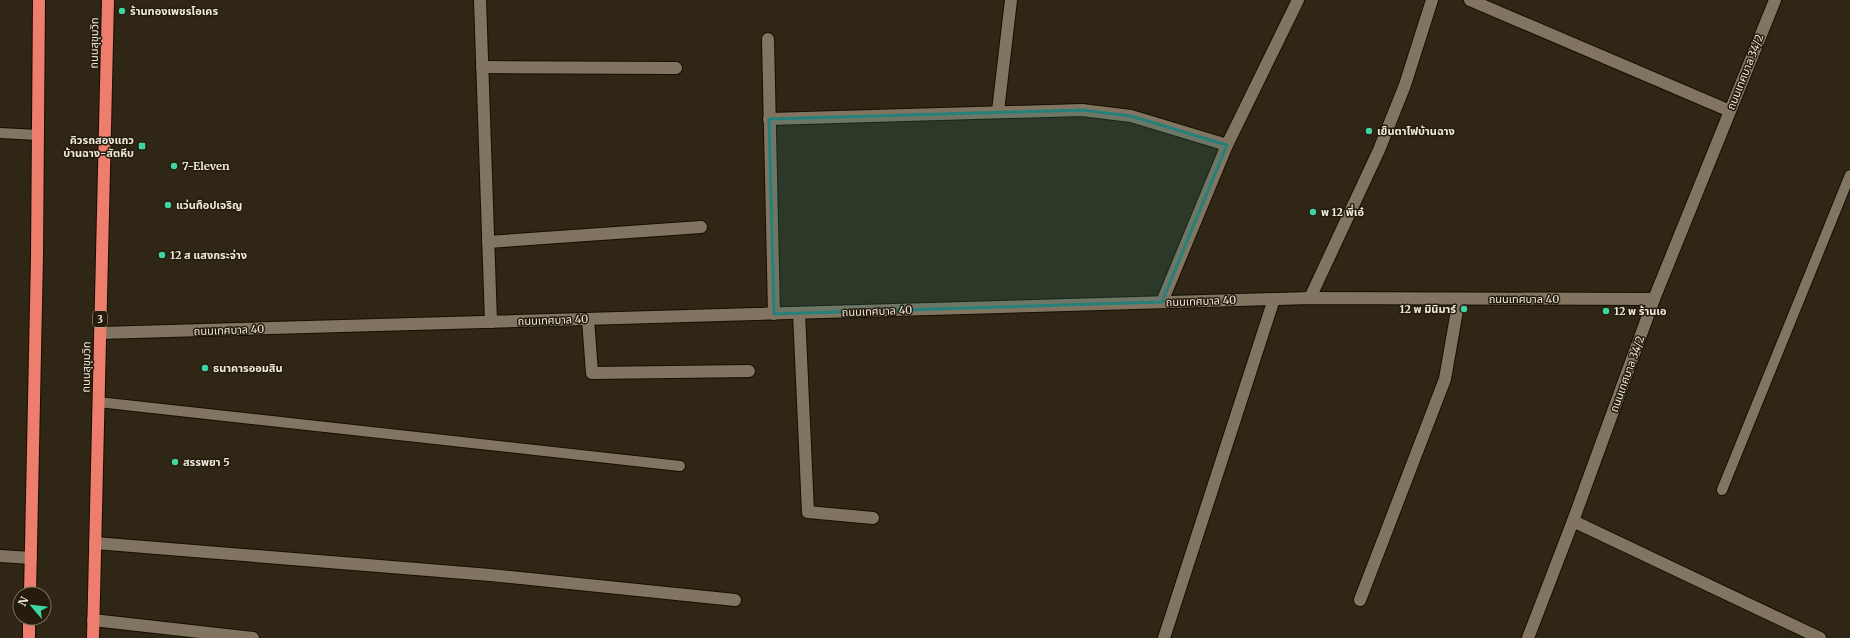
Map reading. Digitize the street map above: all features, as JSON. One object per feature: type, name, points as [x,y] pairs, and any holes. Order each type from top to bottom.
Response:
[{"type":"highway","points":[[30,586],[39,0]]},
{"type":"highway","name":"ถนนสุขุมวิท","points":[[93,638],[108,0]]},
{"type":"highway","points":[[29,626],[29,638]]},
{"type":"street","points":[[480,0],[491,322]]},
{"type":"street","points":[[998,111],[1011,0]]},
{"type":"street","points":[[1162,302],[1227,145],[1298,0]]},
{"type":"street","points":[[1310,298],[1379,150],[1405,85],[1432,0]]},
{"type":"street","points":[[1470,0],[1730,111]]},
{"type":"street","name":"ถนนเทศบาล 34/2","points":[[1528,638],[1573,521],[1654,299],[1775,0]]},
{"type":"street","points":[[768,39],[774,314]]},
{"type":"street","points":[[482,67],[676,68]]},
{"type":"street","points":[[769,119],[998,111],[1082,110],[1131,116],[1227,145]]},
{"type":"street","points":[[488,242],[701,227]]},
{"type":"street","name":"ถนนเทศบาล 40","points":[[100,333],[1310,298],[1654,299]]},
{"type":"street","points":[[1164,638],[1274,299]]},
{"type":"street","points":[[1360,600],[1444,379],[1459,299]]},
{"type":"street","points":[[799,313],[808,512],[873,518]]},
{"type":"street","points":[[588,319],[592,373],[749,371]]},
{"type":"street","points":[[1573,521],[1820,638]]},
{"type":"street","points":[[95,543],[490,575],[735,600]]},
{"type":"street","points":[[0,556],[31,558]]},
{"type":"street","points":[[93,620],[253,638]]},
{"type":"lane","points":[[0,133],[38,135]]},
{"type":"lane","points":[[1722,490],[1850,175]]},
{"type":"lane","points":[[98,402],[680,466]]},
{"type":"highlighted area","points":[[1082,110],[1131,116],[1227,145],[1162,302],[774,314],[769,119]]},
{"type":"place","name":"ร้านทองเพชรโอเคร","points":[[122,11]]},
{"type":"place","name":"เย็นตาโฟบ้านฉาง","points":[[1369,131]]},
{"type":"place","name":"คิวรถสองแถว บ้านฉาง-สัตหีบ","points":[[142,146]]},
{"type":"place","name":"7-Eleven","points":[[174,166]]},
{"type":"place","name":"แว่นท็อปเจริญ","points":[[168,205]]},
{"type":"place","name":"พ 12 พี่เอ๋","points":[[1313,212]]},
{"type":"place","name":"12 ส แสงกระจ่าง","points":[[162,255]]},
{"type":"place","name":"12 พ มินิมาร์","points":[[1464,309]]},
{"type":"place","name":"12 พ ร้านเอ","points":[[1606,311]]},
{"type":"place","name":"ธนาคารออมสิน","points":[[205,368]]},
{"type":"place","name":"สรรพยา 5","points":[[175,462]]}]
